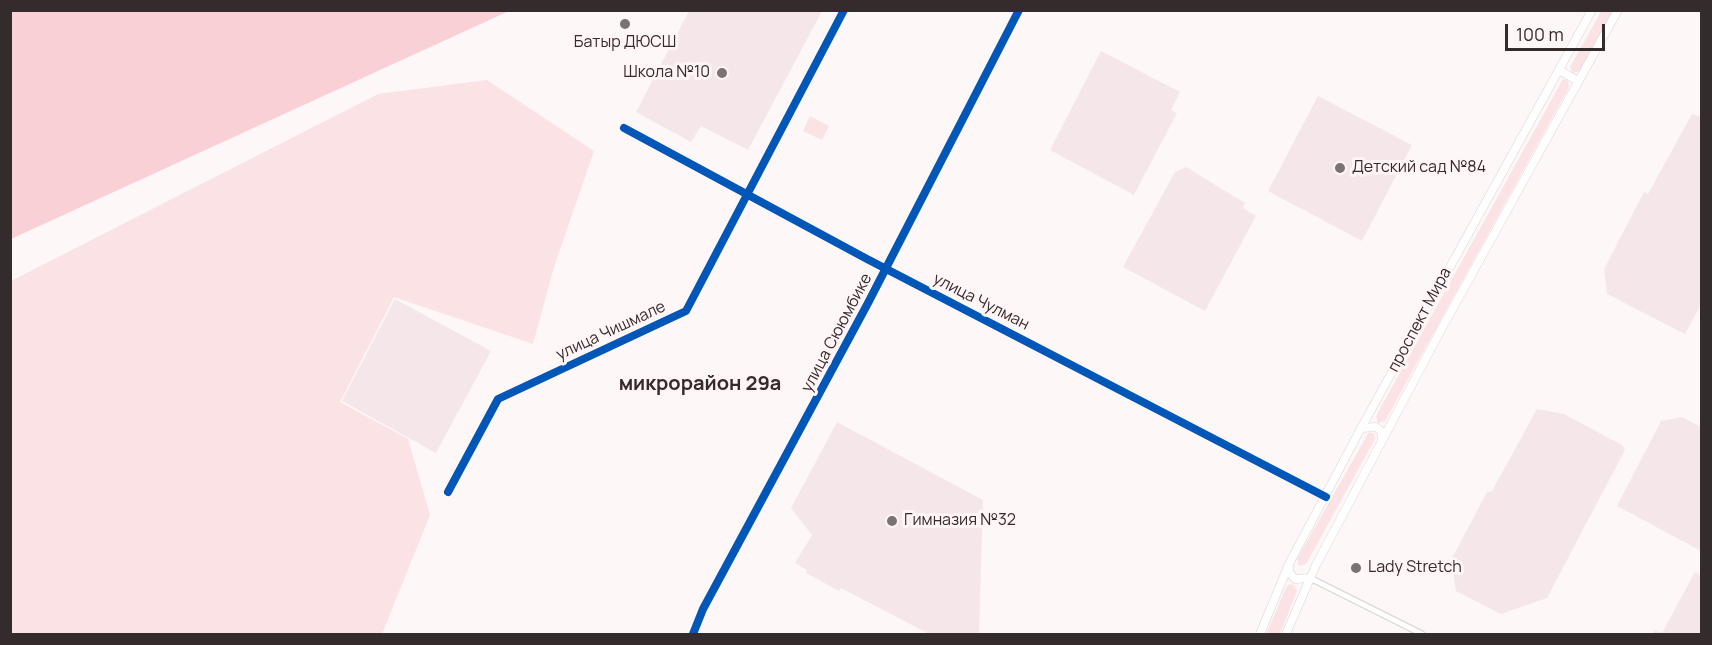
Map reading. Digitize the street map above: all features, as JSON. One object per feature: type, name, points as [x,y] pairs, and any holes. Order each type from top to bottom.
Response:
[{"type":"main road","name":"проспект Мира","points":[[1260,634],[1289,564],[1592,10]]},
{"type":"main road","name":"проспект Мира","points":[[1286,634],[1310,578],[1382,441],[1618,10]]},
{"type":"main road","points":[[1559,70],[1578,81]]},
{"type":"main road","points":[[1362,428],[1376,427],[1382,433],[1382,441]]},
{"type":"main road","points":[[1289,564],[1289,572],[1293,578],[1302,580],[1310,578]]},
{"type":"street","name":"улица Чишмале","points":[[448,492],[498,399],[686,311],[844,10]]},
{"type":"street","name":"улица Сююмбике","points":[[693,634],[703,609],[886,268],[1019,10]]},
{"type":"street","name":"улица Чулман","points":[[624,128],[748,196],[1326,497]]},
{"type":"street","points":[[1310,578],[1422,634]]},
{"type":"shaded area","points":[[11,10],[509,10],[509,11],[11,239]]},
{"type":"shaded area","points":[[1602,10],[1613,11],[1580,71],[1573,73],[1570,67]]},
{"type":"shaded area","name":"Школа №10","points":[[689,11],[822,11],[748,150],[701,126],[691,142],[636,112]]},
{"type":"shaded area","points":[[1101,51],[1180,92],[1171,110],[1177,113],[1134,195],[1050,150]]},
{"type":"shaded area","points":[[1563,79],[1568,81],[1569,87],[1385,421],[1378,423],[1376,416]]},
{"type":"shaded area","points":[[487,80],[594,151],[554,267],[533,344],[394,297],[340,402],[408,439],[430,515],[382,634],[11,634],[11,281],[378,94]]},
{"type":"shaded area","name":"Детский сад №84","points":[[1318,96],[1412,145],[1362,241],[1268,191]]},
{"type":"shaded area","points":[[1692,114],[1701,117],[1702,303],[1685,334],[1607,294],[1604,269],[1644,192],[1648,194]]},
{"type":"shaded area","points":[[810,116],[829,126],[822,140],[803,131]]},
{"type":"shaded area","points":[[1186,167],[1245,203],[1243,208],[1256,216],[1205,311],[1123,267],[1175,172]]},
{"type":"shaded area","points":[[395,299],[491,351],[436,453],[342,401]]},
{"type":"shaded area","points":[[1537,409],[1564,414],[1622,445],[1625,450],[1547,598],[1501,614],[1456,591],[1451,560],[1487,492],[1492,491]]},
{"type":"shaded area","points":[[1682,417],[1701,427],[1701,551],[1617,506],[1661,421]]},
{"type":"shaded area","name":"Гимназия №32","points":[[837,422],[983,500],[979,634],[929,634],[841,588],[839,591],[806,573],[807,570],[795,563],[812,535],[791,508]]},
{"type":"shaded area","points":[[1369,432],[1374,434],[1375,439],[1306,564],[1299,566],[1297,559]]},
{"type":"shaded area","points":[[1695,572],[1701,575],[1701,634],[1653,634],[1655,630],[1662,633]]},
{"type":"shaded area","points":[[1290,584],[1295,586],[1297,591],[1280,634],[1266,634],[1286,588]]},
{"type":"cycle path","points":[[448,492],[498,399],[686,311],[844,10]]},
{"type":"cycle path","points":[[693,634],[703,609],[868,303],[1019,10]]},
{"type":"cycle path","points":[[624,128],[867,259],[1326,497]]},
{"type":"place","name":"Батыр ДЮСШ","points":[[625,24]]},
{"type":"place","name":"Школа №10","points":[[722,73]]},
{"type":"place","name":"Детский сад №84","points":[[1340,168]]},
{"type":"place","name":"Гимназия №32","points":[[892,521]]},
{"type":"place","name":"Lady Stretch","points":[[1356,568]]},
{"type":"district","name":"микрорайон 29а","points":[[700,384]]}]
